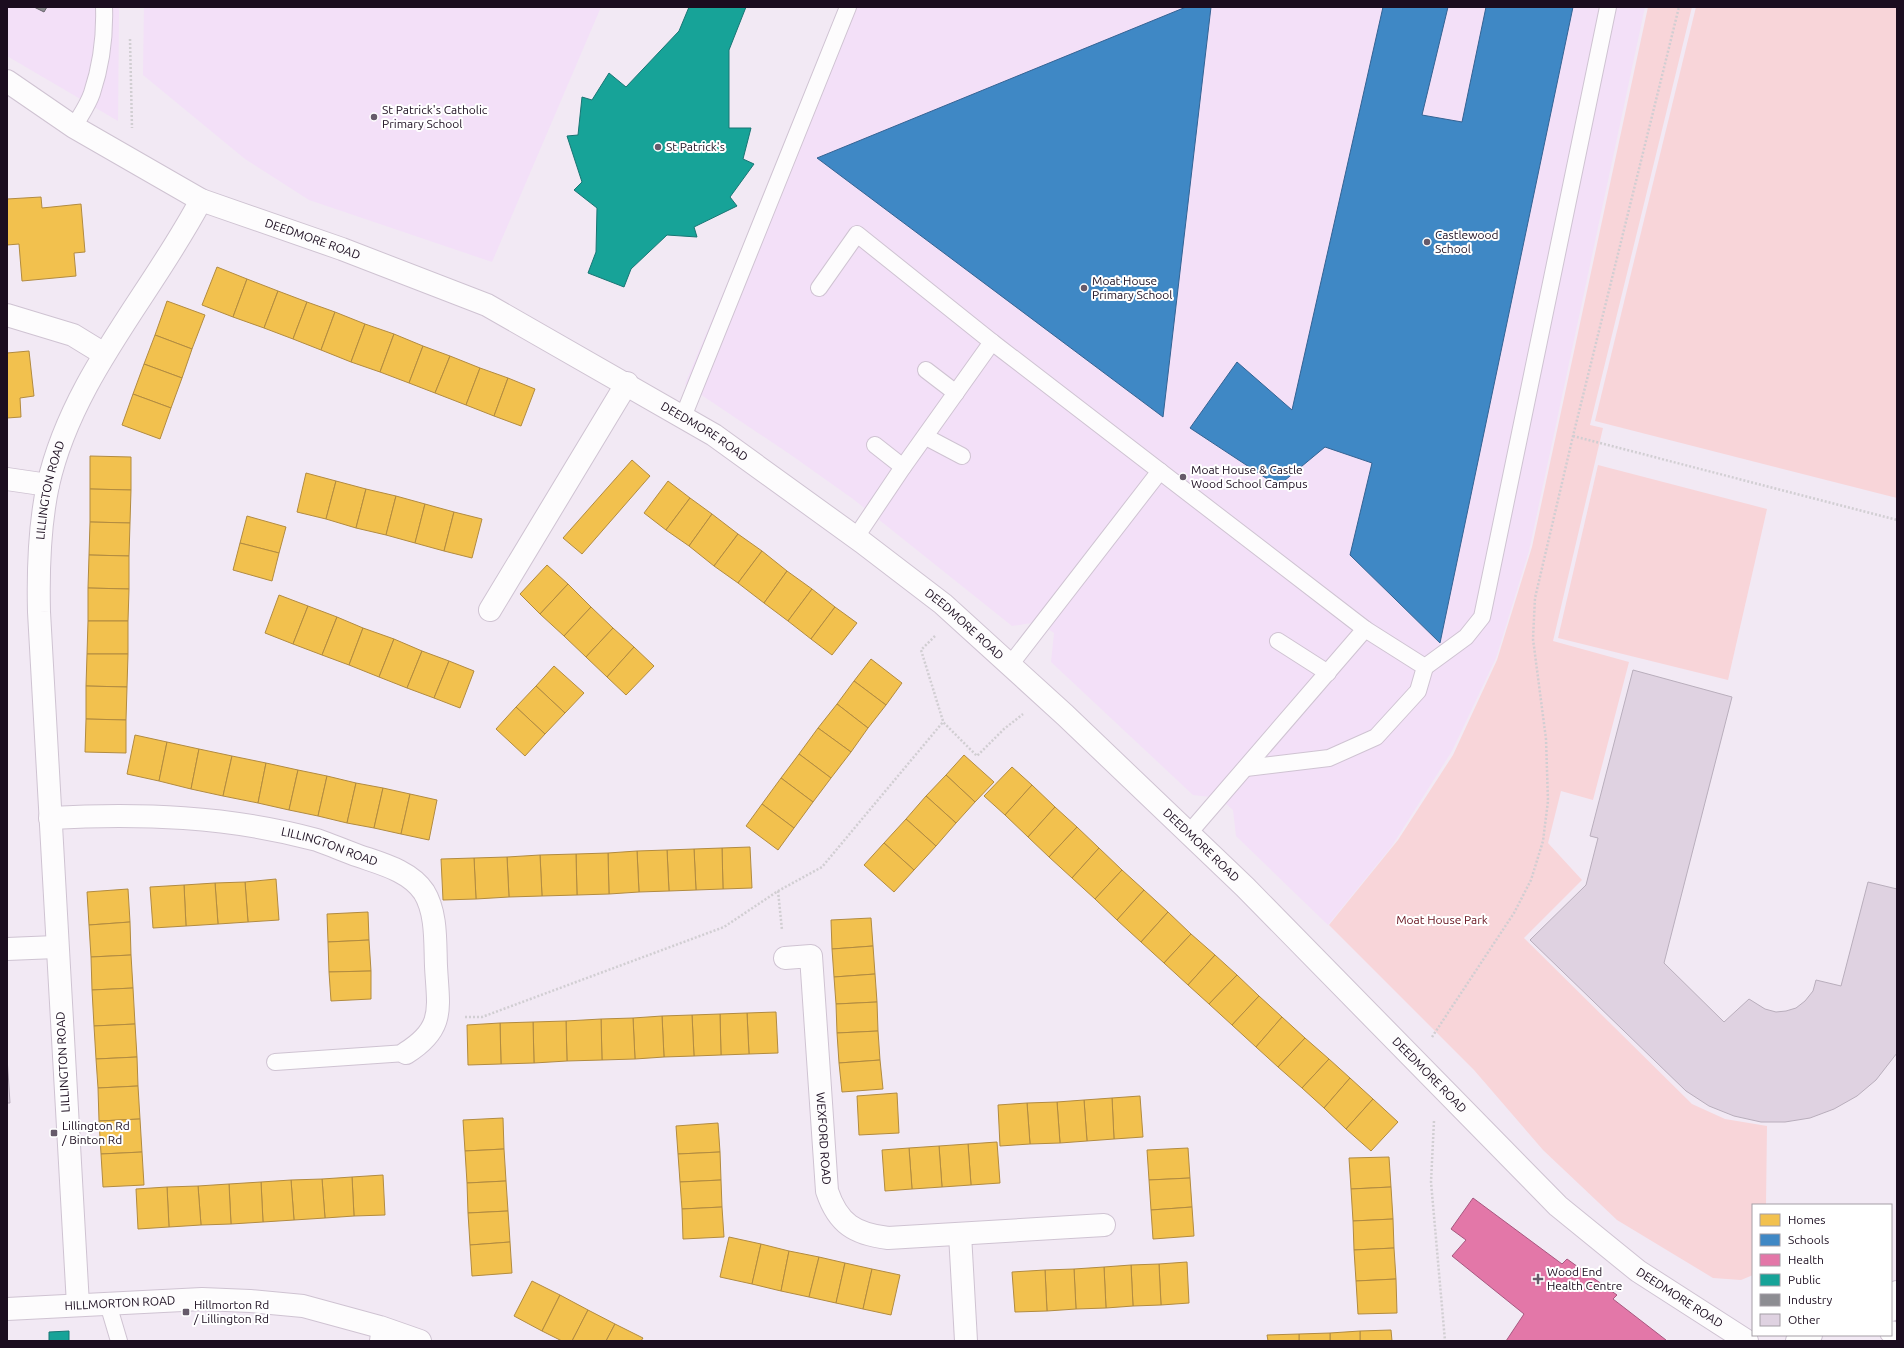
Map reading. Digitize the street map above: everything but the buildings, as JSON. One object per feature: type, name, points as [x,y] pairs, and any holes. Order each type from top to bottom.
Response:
[{"type":"street","name":"DEEDMORE ROAD","points":[[7,81],[74,127],[132,162],[200,200],[342,249],[487,305],[627,383],[714,435],[856,538],[956,615],[1045,697],[1245,887],[1558,1206],[1638,1271],[1747,1341]]},
{"type":"street","name":"LILLINGTON ROAD","points":[[78,1305],[56,947],[38,576],[41,528],[48,485],[68,423],[104,354],[185,230],[200,200]]},
{"type":"street","points":[[7,315],[73,335],[104,354]]},
{"type":"street","points":[[490,610],[627,383]]},
{"type":"street","points":[[7,479],[48,485]]},
{"type":"street","name":"LILLINGTON ROAD","points":[[50,818],[156,816],[204,819],[268,829],[318,841],[393,868],[411,878],[424,893],[431,908],[434,926],[438,1008],[436,1024],[428,1036],[406,1053]]},
{"type":"street","points":[[7,949],[56,947]]},
{"type":"street","name":"WEXFORD ROAD","points":[[785,958],[811,956],[828,1191],[837,1212],[851,1228],[861,1233],[888,1238],[1104,1225]]},
{"type":"street","points":[[960,1234],[966,1341]]},
{"type":"street","points":[[1892,1307],[1897,1292]]},
{"type":"street","name":"HILLMORTON ROAD","points":[[7,1309],[202,1299],[250,1301],[303,1306],[379,1334],[420,1341]]},
{"type":"street","points":[[1797,1341],[1809,1336]]},
{"type":"lane","points":[[74,127],[91,95],[97,75],[103,43],[104,7]]},
{"type":"lane","points":[[683,416],[848,7]]},
{"type":"lane","points":[[1246,768],[1330,758],[1376,737],[1418,691],[1425,667],[1466,637],[1482,617],[1608,7]]},
{"type":"lane","points":[[819,288],[857,234],[992,342],[1366,629],[1425,667]]},
{"type":"lane","points":[[856,538],[903,467],[926,437],[992,342]]},
{"type":"lane","points":[[926,370],[956,394]]},
{"type":"lane","points":[[926,437],[962,456]]},
{"type":"lane","points":[[875,445],[903,467]]},
{"type":"lane","points":[[1010,665],[1160,471]]},
{"type":"lane","points":[[1189,834],[1366,629]]},
{"type":"lane","points":[[1278,641],[1328,672]]},
{"type":"lane","points":[[276,1062],[406,1053]]},
{"type":"lane","points":[[108,1304],[119,1341]]},
{"type":"path","points":[[1436,1043],[1432,1037],[1514,913],[1531,880],[1543,841],[1548,801],[1546,739],[1533,639],[1535,598],[1573,436],[1680,7]]},
{"type":"path","points":[[130,38],[132,162]]},
{"type":"path","points":[[1573,436],[1897,520]]},
{"type":"path","points":[[956,615],[921,650],[943,722],[977,756],[1004,729],[1045,697]]},
{"type":"path","points":[[437,1017],[482,1016],[724,927],[778,891],[822,867],[943,722]]},
{"type":"path","points":[[778,891],[785,958]]},
{"type":"path","points":[[1440,1086],[1434,1110],[1431,1182],[1445,1341]]},
{"type":"shaded area","points":[[7,7],[119,7],[118,121],[7,56]]},
{"type":"shaded area","name":"St Patrick's Catholic Primary School","points":[[144,7],[601,7],[492,262],[309,200],[245,159],[143,75]]},
{"type":"shaded area","name":"Moat House & Castle Wood School Campus","points":[[843,7],[1645,7],[1529,551],[1496,658],[1452,751],[1392,846],[1328,925],[1236,836],[1233,810],[1219,798],[1193,795],[1051,662],[1054,633],[1038,622],[1012,626],[853,499],[791,455],[685,384]]},
{"type":"green space","name":"Moat House Park","points":[[1648,7],[1692,7],[1590,425],[1603,428],[1553,641],[1629,662],[1593,800],[1561,791],[1548,843],[1582,880],[1524,938],[1692,1104],[1725,1119],[1767,1126],[1766,1204],[1752,1204],[1752,1275],[1741,1280],[1713,1278],[1617,1220],[1543,1150],[1474,1070],[1329,925],[1398,840],[1453,755],[1497,660],[1532,547]]},
{"type":"green space","points":[[1696,7],[1897,7],[1897,498],[1595,421]]},
{"type":"green space","points":[[1598,465],[1767,509],[1728,680],[1558,638]]},
{"type":"place","name":"St Patrick's Catholic Primary School","points":[[374,117]]},
{"type":"place","name":"St Patrick's","points":[[658,147]]},
{"type":"place","name":"Castlewood School","points":[[1427,242]]},
{"type":"place","name":"Moat House Primary School","points":[[1084,288]]},
{"type":"place","name":"Moat House & Castle Wood School Campus","points":[[1183,477]]},
{"type":"place","name":"Lillington Rd / Binton Rd","points":[[54,1133]]},
{"type":"place","name":"Wood End Health Centre","points":[[1538,1279]]},
{"type":"place","name":"Hillmorton Rd / Lillington Rd","points":[[186,1312]]}]
